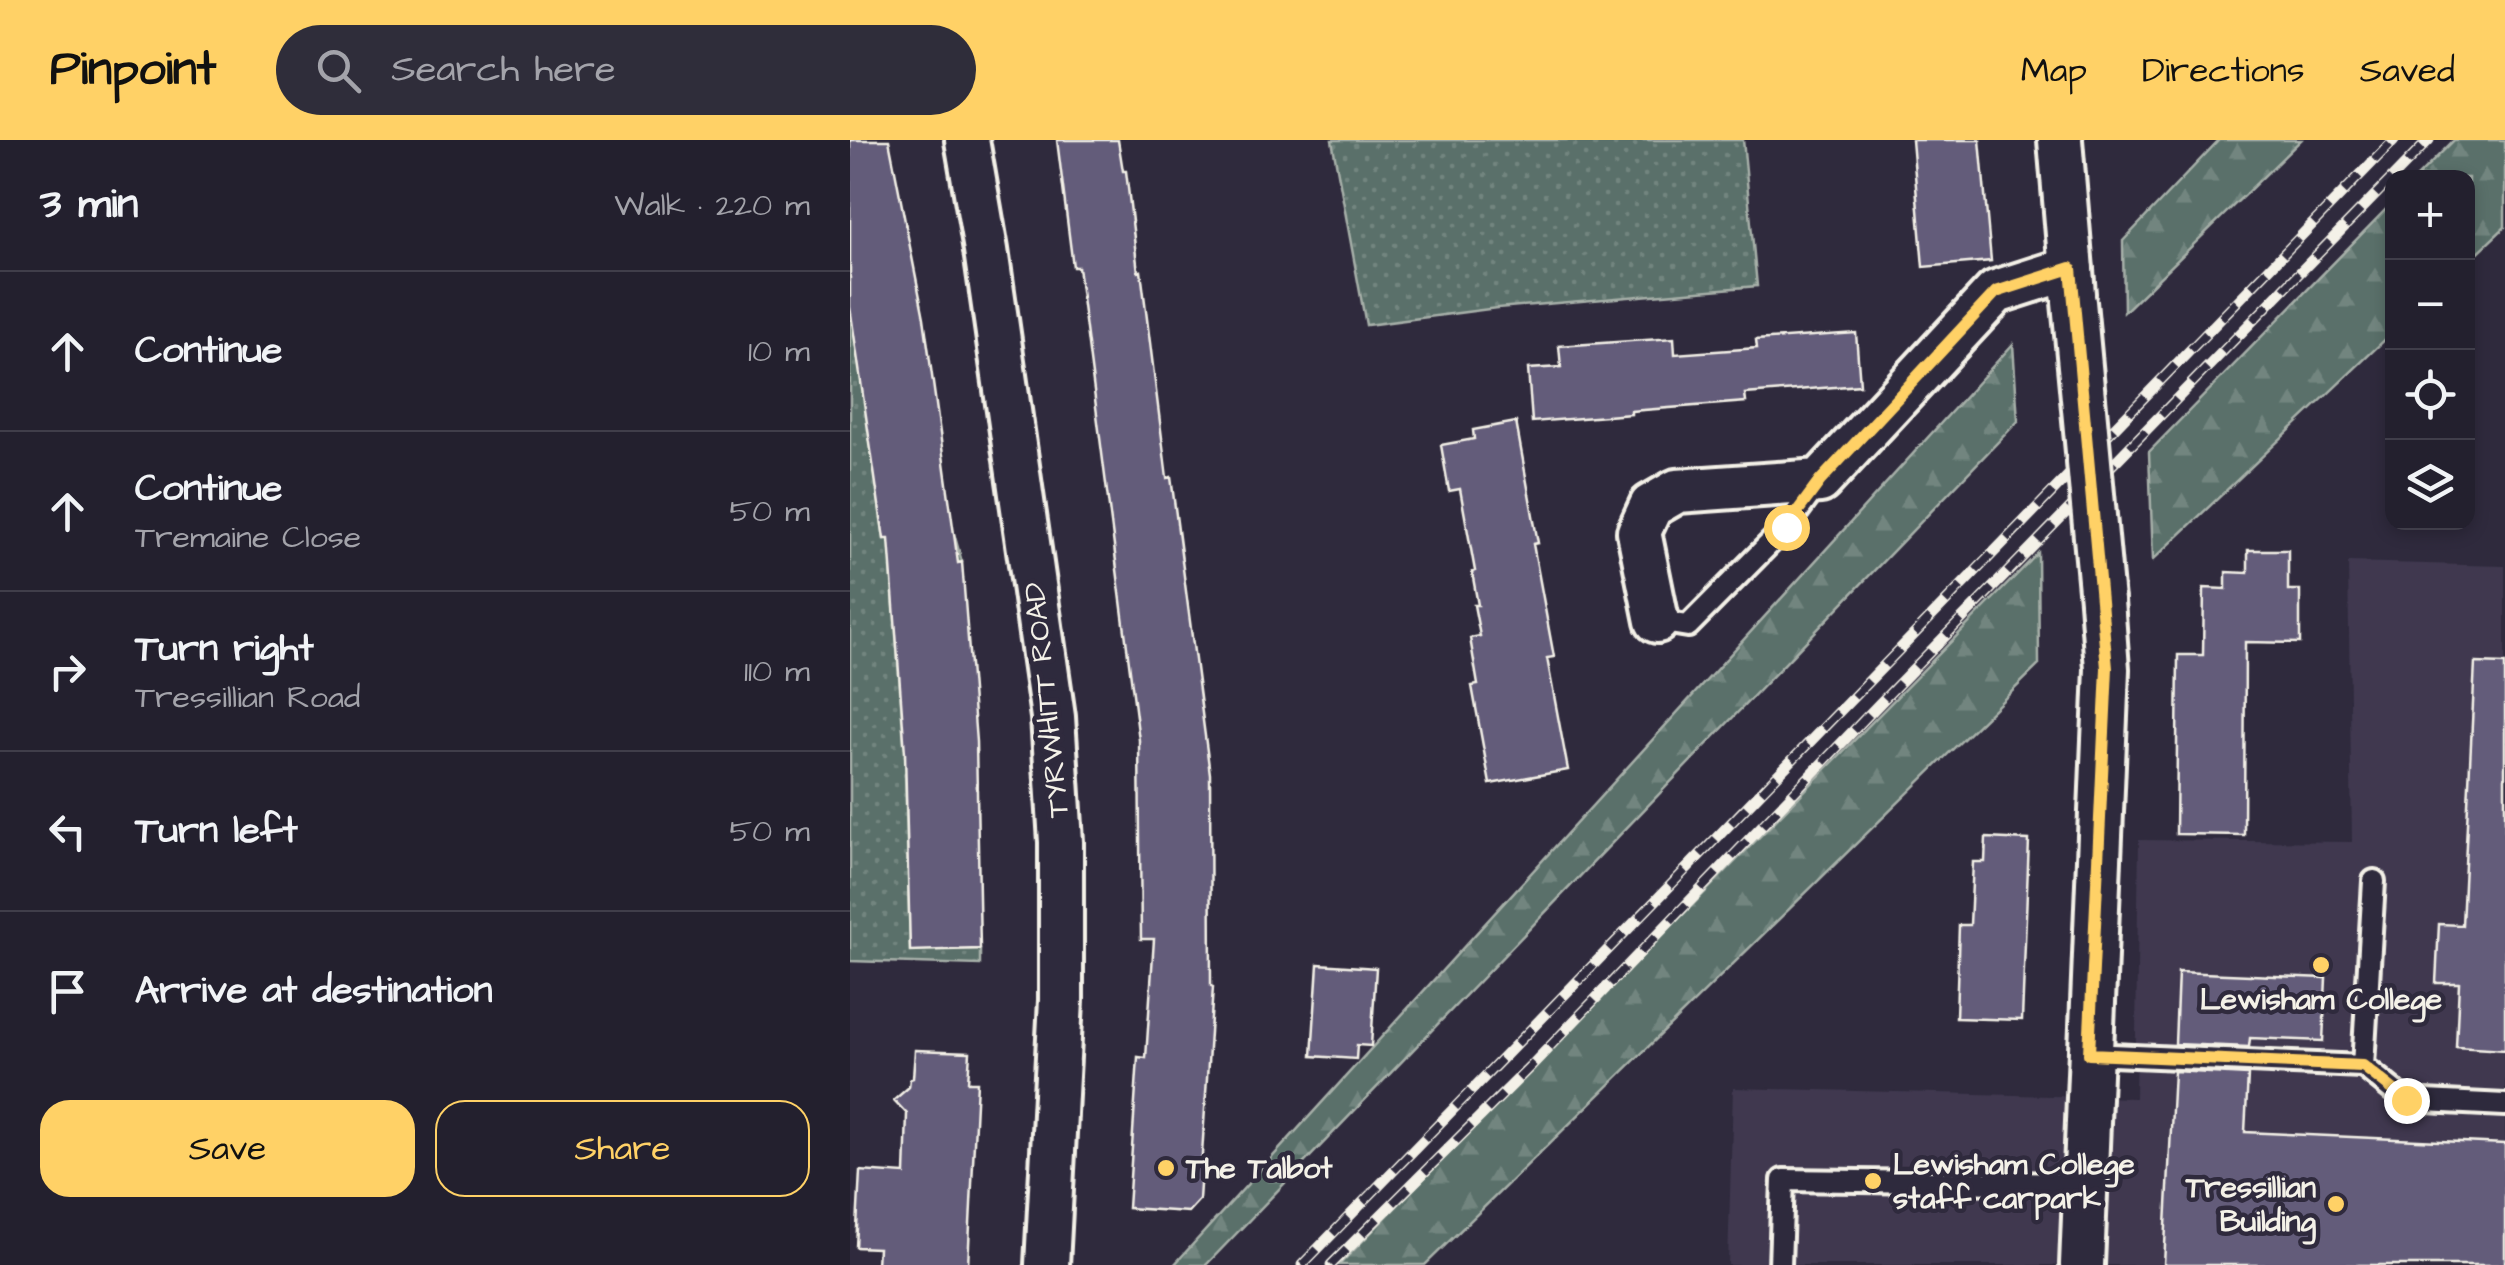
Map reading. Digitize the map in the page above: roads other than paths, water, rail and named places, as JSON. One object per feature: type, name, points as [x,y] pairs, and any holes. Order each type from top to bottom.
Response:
[{"type":"street","name":"TYRWHITT ROAD","points":[[967,140],[1053,717],[1060,842],[1061,1000],[1046,1265]]},
{"type":"street","points":[[2060,140],[2107,668],[2082,1265]]},
{"type":"street","points":[[1656,621],[1639,532],[1651,506],[1677,491],[1820,481],[1996,292],[2072,285]]},
{"type":"lane","points":[[1656,621],[1688,626],[1786,527],[1820,481]]},
{"type":"lane","points":[[2363,1066],[2374,881]]},
{"type":"lane","points":[[2089,1054],[2363,1066],[2406,1100],[2505,1105]]},
{"type":"lane","points":[[1780,1265],[1783,1180],[2085,1184]]},
{"type":"railway","points":[[1302,1265],[2394,140]]},
{"type":"railway","points":[[1331,1265],[1531,1066],[2429,140]]},
{"type":"place","name":"Lewisham College","points":[[2321,965]]},
{"type":"place","name":"The Talbot","points":[[1166,1168]]},
{"type":"place","name":"Lewisham College staff carpark","points":[[1873,1181]]},
{"type":"place","name":"Tressillian Building","points":[[2336,1204]]}]
